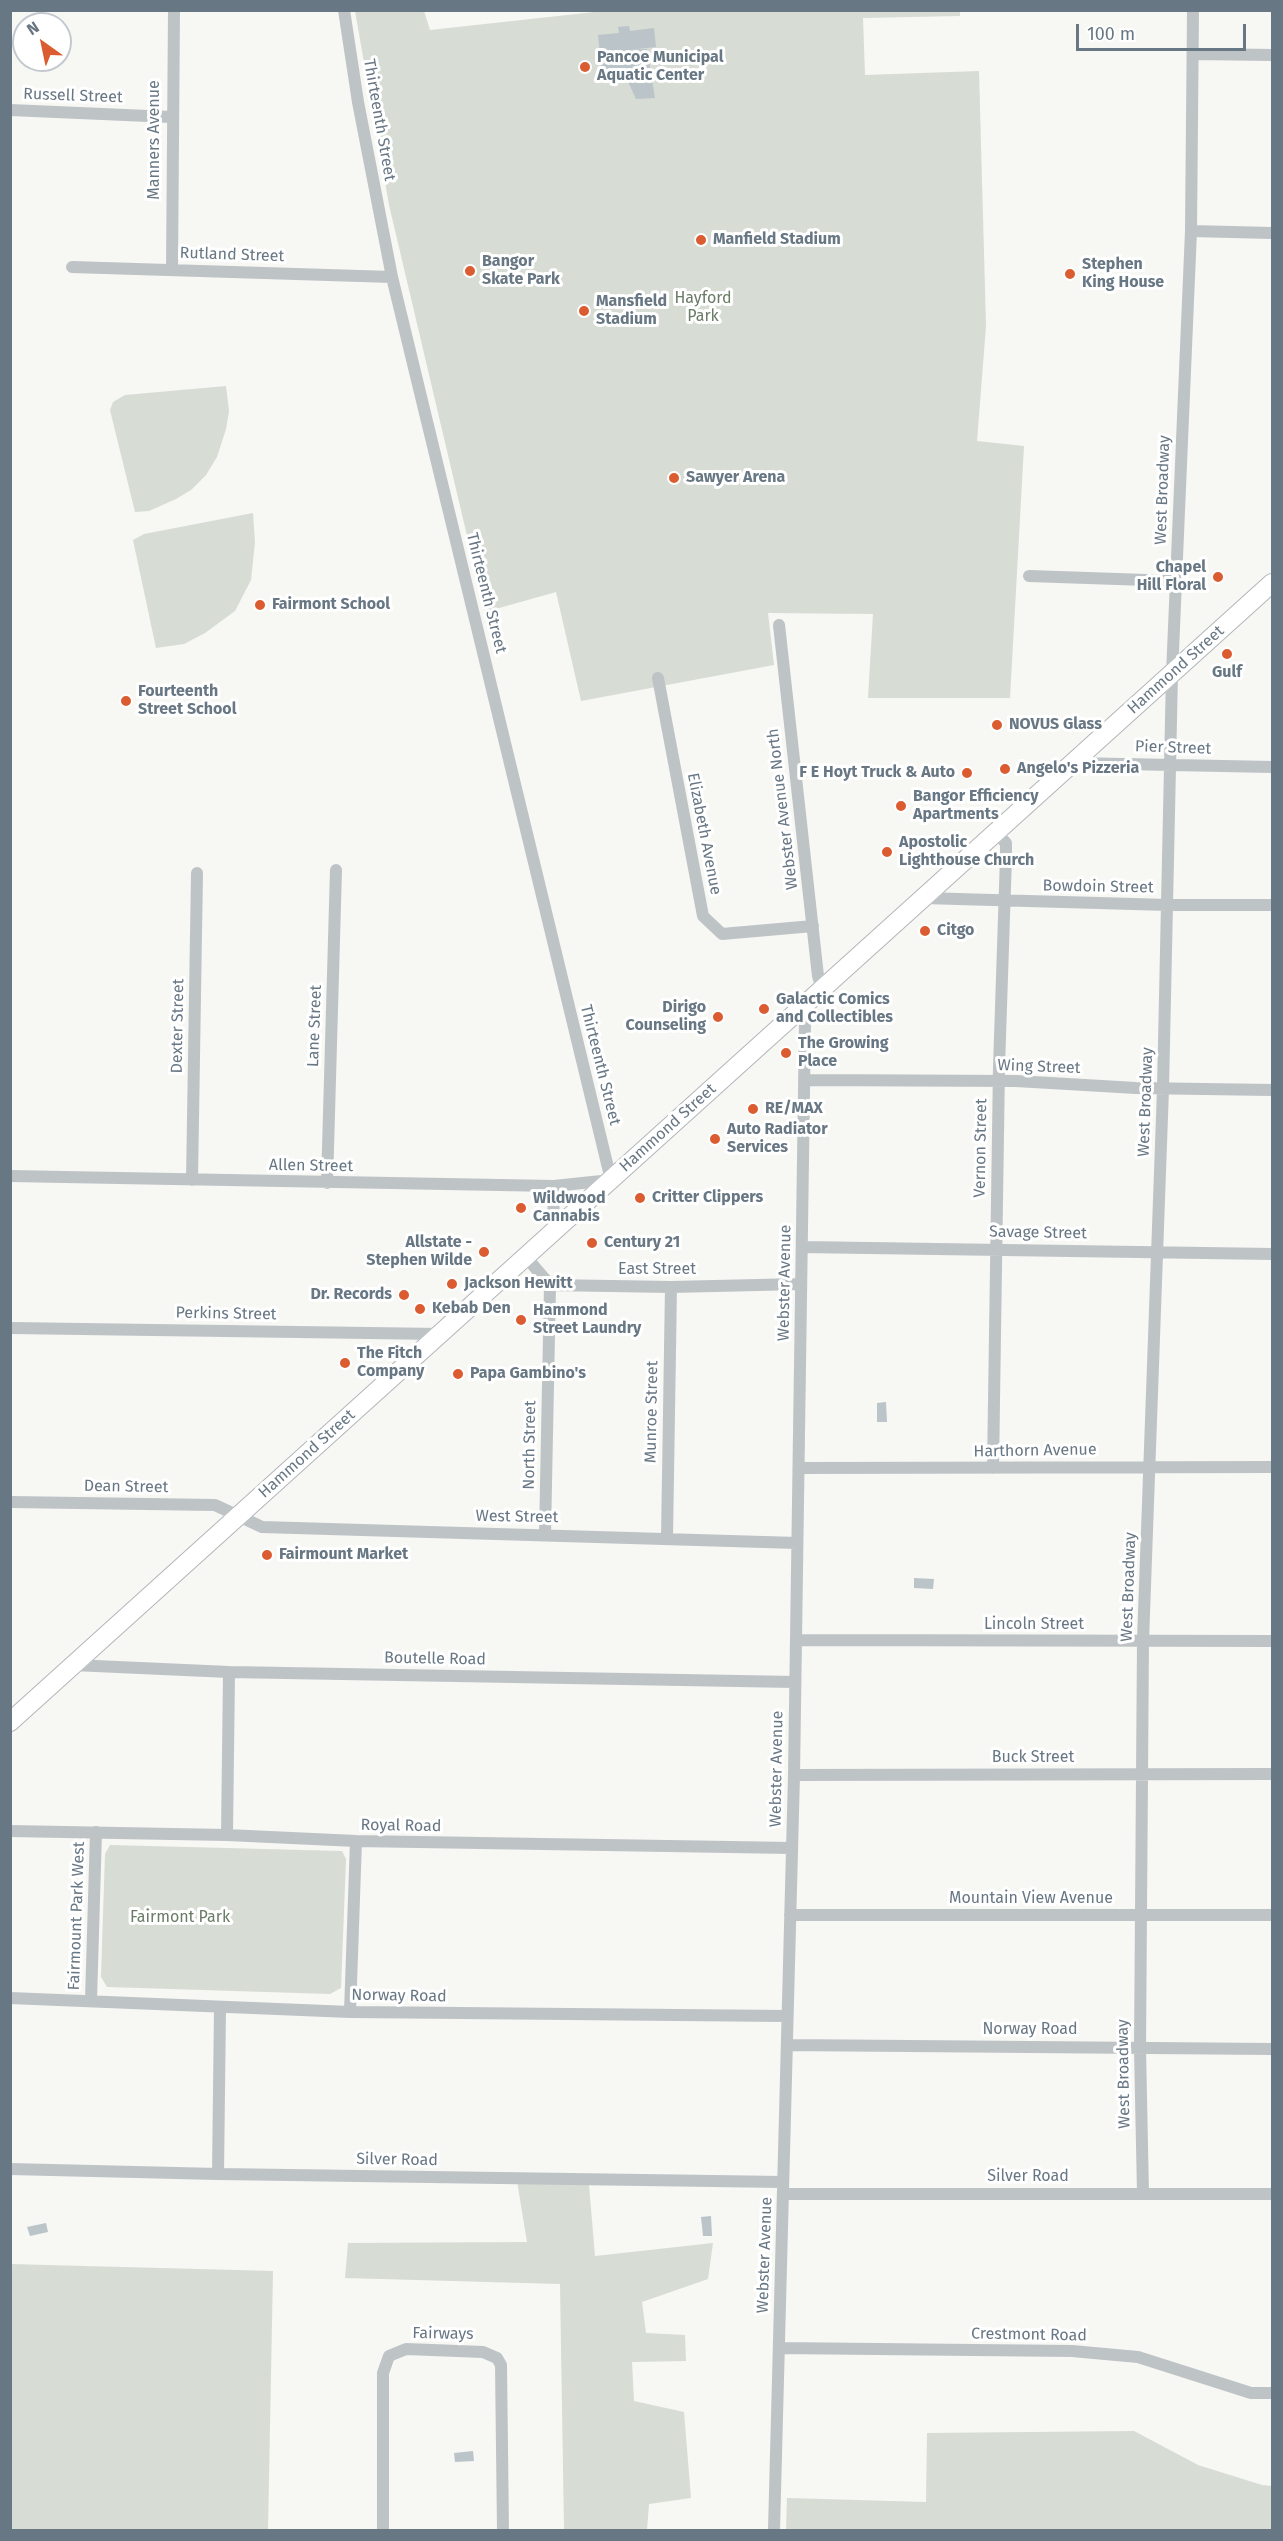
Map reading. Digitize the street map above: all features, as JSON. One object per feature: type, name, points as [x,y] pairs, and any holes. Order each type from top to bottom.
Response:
[{"type":"main road","name":"Hammond Street","points":[[10,1722],[1272,583]]},
{"type":"street","name":"Manners Avenue","points":[[172,270],[171,117],[174,10]]},
{"type":"street","name":"Thirteenth Street","points":[[344,10],[358,102],[392,276],[611,1180]]},
{"type":"street","name":"West Broadway","points":[[1143,2194],[1140,2048],[1140,1775],[1143,1641],[1163,1089],[1172,674],[1191,231],[1193,10]]},
{"type":"street","points":[[1194,54],[1272,55]]},
{"type":"street","name":"Russell Street","points":[[10,110],[171,117]]},
{"type":"street","points":[[1191,231],[1272,233]]},
{"type":"street","name":"Rutland Street","points":[[72,267],[392,276]]},
{"type":"street","points":[[1029,576],[1176,581]]},
{"type":"street","name":"Webster Avenue North","points":[[779,625],[818,976],[822,989]]},
{"type":"street","name":"Elizabeth Avenue","points":[[658,678],[703,916],[722,934],[813,926]]},
{"type":"street","name":"Pier Street","points":[[1073,763],[1272,767]]},
{"type":"street","name":"Vernon Street","points":[[993,1468],[999,1082],[1006,843],[996,832]]},
{"type":"street","name":"Lane Street","points":[[327,1183],[336,870]]},
{"type":"street","name":"Dexter Street","points":[[192,1180],[197,873]]},
{"type":"street","name":"Bowdoin Street","points":[[923,898],[1167,905],[1272,904]]},
{"type":"street","name":"Webster Avenue","points":[[774,2530],[794,1775],[805,1023],[801,1008]]},
{"type":"street","name":"Wing Street","points":[[804,1080],[999,1082],[1163,1089],[1272,1090]]},
{"type":"street","name":"Allen Street","points":[[10,1176],[554,1186],[611,1180]]},
{"type":"street","points":[[553,1232],[554,1186]]},
{"type":"street","name":"Savage Street","points":[[802,1247],[1272,1254]]},
{"type":"street","points":[[526,1257],[550,1285]]},
{"type":"street","name":"East Street","points":[[550,1285],[671,1287],[801,1284]]},
{"type":"street","name":"North Street","points":[[545,1534],[550,1285]]},
{"type":"street","name":"Munroe Street","points":[[667,1537],[671,1287]]},
{"type":"street","name":"Perkins Street","points":[[10,1328],[440,1334]]},
{"type":"street","name":"Harthorn Avenue","points":[[799,1468],[1272,1467]]},
{"type":"street","name":"Dean Street","points":[[10,1502],[211,1505],[223,1507],[239,1516]]},
{"type":"street","name":"West Street","points":[[239,1516],[262,1527],[667,1537],[797,1543]]},
{"type":"street","name":"Lincoln Street","points":[[796,1640],[1272,1641]]},
{"type":"street","name":"Boutelle Road","points":[[73,1665],[229,1672],[795,1682]]},
{"type":"street","points":[[227,1835],[229,1672]]},
{"type":"street","name":"Buck Street","points":[[794,1775],[1272,1774]]},
{"type":"street","name":"Royal Road","points":[[10,1831],[227,1835],[356,1841],[792,1848]]},
{"type":"street","name":"Fairmount Park West","points":[[91,2000],[96,1832]]},
{"type":"street","points":[[350,2012],[356,1841]]},
{"type":"street","name":"Mountain View Avenue","points":[[790,1915],[1272,1916]]},
{"type":"street","name":"Norway Road","points":[[10,1998],[350,2012],[788,2016]]},
{"type":"street","points":[[218,2174],[220,2008]]},
{"type":"street","name":"Norway Road","points":[[787,2045],[1272,2049]]},
{"type":"street","name":"Silver Road","points":[[10,2169],[783,2188],[1272,2194]]},
{"type":"street","name":"Crestmont Road","points":[[779,2348],[1072,2351],[1138,2357],[1251,2393],[1272,2393]]},
{"type":"street","name":"Fairways","points":[[383,2530],[383,2373],[389,2356],[406,2349],[483,2352],[497,2358],[501,2365],[503,2530]]},
{"type":"green space","name":"Hayford Park","points":[[613,10],[960,11],[960,16],[863,18],[865,75],[979,71],[986,326],[977,441],[1024,446],[1010,698],[868,698],[873,614],[768,613],[774,665],[581,701],[556,592],[485,612],[389,205],[355,11],[424,11],[430,30]]},
{"type":"green space","points":[[226,386],[229,411],[226,429],[217,457],[206,475],[191,490],[176,499],[149,511],[135,512],[110,410],[113,402],[125,395]]},
{"type":"green space","points":[[253,513],[255,542],[251,580],[235,611],[205,633],[184,644],[156,648],[133,540],[144,534]]},
{"type":"green space","name":"Fairmont Park","points":[[110,1845],[342,1851],[346,1859],[341,1988],[330,1994],[107,1987],[101,1977],[105,1854]]},
{"type":"green space","points":[[517,2181],[589,2185],[595,2256],[713,2243],[708,2279],[642,2302],[646,2333],[685,2335],[686,2361],[632,2362],[634,2401],[684,2412],[691,2498],[649,2504],[647,2530],[564,2530],[560,2284],[345,2278],[348,2243],[527,2242]]},
{"type":"green space","points":[[10,2264],[273,2271],[268,2530],[11,2530]]},
{"type":"green space","points":[[1134,2431],[1198,2465],[1272,2486],[1272,2530],[786,2530],[787,2498],[926,2502],[927,2433]]},
{"type":"shaded area","points":[[629,26],[630,31],[654,28],[656,47],[629,50],[647,49],[655,98],[636,99],[624,73],[602,75],[598,35],[619,33],[618,27]]},
{"type":"shaded area","points":[[886,1402],[887,1422],[877,1422],[877,1403]]},
{"type":"shaded area","points":[[914,1578],[934,1579],[933,1589],[914,1588]]},
{"type":"shaded area","points":[[711,2216],[712,2236],[703,2236],[701,2217]]},
{"type":"shaded area","points":[[46,2223],[48,2232],[30,2236],[27,2227]]},
{"type":"shaded area","points":[[473,2451],[474,2461],[455,2462],[454,2453]]},
{"type":"place","name":"Pancoe Municipal Aquatic Center","points":[[585,67]]},
{"type":"place","name":"Manfield Stadium","points":[[701,240]]},
{"type":"place","name":"Bangor Skate Park","points":[[470,271]]},
{"type":"place","name":"Stephen King House","points":[[1070,274]]},
{"type":"place","name":"Mansfield Stadium","points":[[584,311]]},
{"type":"place","name":"Sawyer Arena","points":[[674,478]]},
{"type":"place","name":"Chapel Hill Floral","points":[[1218,577]]},
{"type":"place","name":"Fairmont School","points":[[260,605]]},
{"type":"place","name":"Gulf","points":[[1227,654]]},
{"type":"place","name":"Fourteenth Street School","points":[[126,701]]},
{"type":"place","name":"NOVUS Glass","points":[[997,725]]},
{"type":"place","name":"Angelo's Pizzeria","points":[[1005,769]]},
{"type":"place","name":"F E Hoyt Truck & Auto","points":[[967,773]]},
{"type":"place","name":"Bangor Efficiency Apartments","points":[[901,806]]},
{"type":"place","name":"Apostolic Lighthouse Church","points":[[887,852]]},
{"type":"place","name":"Citgo","points":[[925,931]]},
{"type":"place","name":"Galactic Comics and Collectibles","points":[[764,1009]]},
{"type":"place","name":"Dirigo Counseling","points":[[718,1017]]},
{"type":"place","name":"The Growing Place","points":[[786,1053]]},
{"type":"place","name":"RE/MAX","points":[[753,1109]]},
{"type":"place","name":"Auto Radiator Services","points":[[715,1139]]},
{"type":"place","name":"Critter Clippers","points":[[640,1198]]},
{"type":"place","name":"Wildwood Cannabis","points":[[521,1208]]},
{"type":"place","name":"Century 21","points":[[592,1243]]},
{"type":"place","name":"Allstate - Stephen Wilde","points":[[484,1252]]},
{"type":"place","name":"Jackson Hewitt","points":[[452,1284]]},
{"type":"place","name":"Dr. Records","points":[[404,1295]]},
{"type":"place","name":"Kebab Den","points":[[420,1309]]},
{"type":"place","name":"Hammond Street Laundry","points":[[521,1320]]},
{"type":"place","name":"The Fitch Company","points":[[345,1363]]},
{"type":"place","name":"Papa Gambino's","points":[[458,1374]]},
{"type":"place","name":"Fairmount Market","points":[[267,1555]]}]
